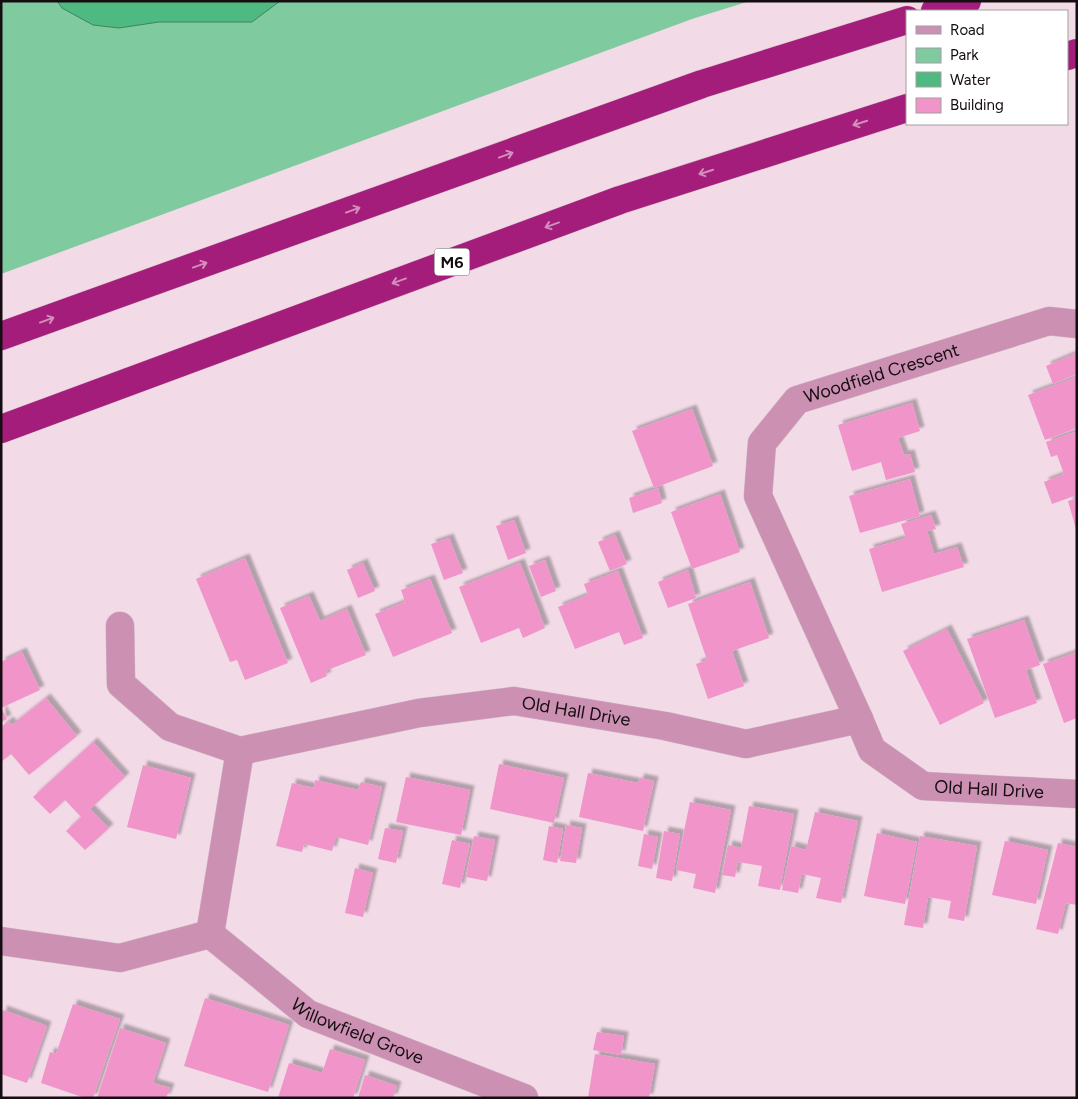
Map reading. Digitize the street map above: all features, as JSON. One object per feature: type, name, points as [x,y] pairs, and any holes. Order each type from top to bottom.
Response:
[{"type":"highway","points":[[938,10],[967,1]]},
{"type":"highway","points":[[1,336],[702,84],[906,20]]},
{"type":"highway","name":"M6","points":[[1,429],[620,200],[906,108]]},
{"type":"street","name":"Woodfield Crescent","points":[[858,719],[758,496],[762,443],[797,400],[1049,322],[1077,324]]},
{"type":"street","points":[[1,941],[120,958],[210,934],[240,751],[170,727],[121,684],[120,626]]},
{"type":"street","name":"Old Hall Drive","points":[[240,751],[419,713],[514,701],[665,726],[746,744],[858,719],[872,750],[923,786],[1077,794]]},
{"type":"street","name":"Willowfield Grove","points":[[210,934],[308,1014],[524,1098]]},
{"type":"green space","points":[[1,1],[750,1],[692,19],[1,274]]},
{"type":"water","points":[[57,1],[280,1],[252,22],[159,22],[119,28],[93,25],[62,8]]},
{"type":"building","points":[[1077,353],[1077,374],[1053,384],[1046,366]]},
{"type":"building","points":[[1077,377],[1077,428],[1045,440],[1028,395]]},
{"type":"building","points":[[912,403],[920,431],[898,438],[904,455],[910,454],[915,472],[886,480],[881,462],[852,471],[838,425]]},
{"type":"building","points":[[692,409],[713,466],[654,488],[632,431]]},
{"type":"building","points":[[1075,432],[1077,495],[1052,504],[1044,482],[1064,474],[1057,455],[1051,457],[1046,442]]},
{"type":"building","points":[[910,479],[920,516],[860,533],[849,496]]},
{"type":"building","points":[[658,488],[662,503],[633,513],[629,498]]},
{"type":"building","points":[[720,494],[740,552],[692,569],[671,512]]},
{"type":"building","points":[[1077,498],[1077,529],[1076,529],[1068,501]]},
{"type":"building","points":[[931,515],[936,529],[927,531],[934,554],[957,547],[964,567],[882,592],[869,549],[906,538],[901,524]]},
{"type":"building","points":[[514,520],[526,553],[508,560],[496,526]]},
{"type":"building","points":[[615,535],[627,564],[610,571],[598,542]]},
{"type":"building","points":[[449,538],[463,573],[444,580],[431,544]]},
{"type":"building","points":[[245,558],[288,663],[245,680],[237,660],[230,662],[196,579]]},
{"type":"building","points":[[545,560],[556,591],[541,597],[529,566]]},
{"type":"building","points":[[363,563],[375,591],[358,598],[347,570]]},
{"type":"building","points":[[520,563],[545,628],[523,638],[519,628],[481,643],[459,587]]},
{"type":"building","points":[[688,570],[696,598],[668,608],[658,582]]},
{"type":"building","points":[[618,571],[643,638],[624,645],[619,632],[575,649],[558,607],[588,595],[584,584]]},
{"type":"building","points":[[430,579],[452,633],[393,657],[375,614],[405,602],[401,590]]},
{"type":"building","points":[[750,582],[769,638],[732,651],[744,686],[708,699],[696,664],[707,660],[688,604]]},
{"type":"building","points":[[309,596],[320,621],[347,609],[366,655],[325,671],[327,676],[311,683],[280,608]]},
{"type":"building","points":[[1024,620],[1040,665],[1026,670],[1037,703],[995,718],[967,639]]},
{"type":"building","points":[[947,629],[984,703],[940,725],[903,651]]},
{"type":"building","points":[[22,652],[40,690],[1,708],[1,662]]},
{"type":"building","points":[[1077,652],[1077,718],[1064,723],[1043,664]]},
{"type":"building","points":[[46,698],[77,736],[29,775],[11,754],[1,762],[1,727],[9,721],[12,725]]},
{"type":"building","points":[[1,708],[7,719],[1,722]]},
{"type":"building","points":[[93,742],[125,777],[90,809],[109,828],[85,850],[66,831],[81,817],[65,800],[50,814],[33,797]]},
{"type":"building","points":[[499,764],[564,778],[554,823],[490,809]]},
{"type":"building","points":[[143,765],[191,778],[176,839],[127,827]]},
{"type":"building","points":[[588,773],[638,783],[640,778],[654,781],[643,831],[579,817]]},
{"type":"building","points":[[406,777],[470,790],[461,835],[396,822]]},
{"type":"building","points":[[315,780],[358,790],[361,782],[382,787],[368,845],[336,837],[332,851],[304,844],[302,852],[276,846],[292,783],[314,788]]},
{"type":"building","points":[[690,802],[731,810],[715,893],[693,888],[696,874],[676,870]]},
{"type":"building","points":[[749,806],[794,814],[780,890],[758,886],[762,866],[738,862],[735,877],[722,875],[728,845],[741,848]]},
{"type":"building","points":[[815,812],[858,821],[841,903],[816,898],[821,878],[802,874],[798,893],[782,890],[791,846],[806,850]]},
{"type":"building","points":[[566,825],[582,828],[576,863],[560,861]]},
{"type":"building","points":[[549,826],[563,829],[557,863],[543,860]]},
{"type":"building","points":[[385,828],[403,831],[396,863],[378,859]]},
{"type":"building","points":[[664,831],[680,834],[672,881],[656,878]]},
{"type":"building","points":[[877,833],[917,842],[905,904],[864,896]]},
{"type":"building","points":[[644,834],[658,837],[652,869],[638,866]]},
{"type":"building","points":[[474,836],[495,840],[487,881],[466,877]]},
{"type":"building","points":[[920,836],[977,846],[964,921],[948,918],[951,901],[928,897],[923,928],[904,925]]},
{"type":"building","points":[[452,840],[470,844],[460,888],[442,884]]},
{"type":"building","points":[[1005,841],[1048,850],[1036,904],[992,895]]},
{"type":"building","points":[[1058,843],[1077,847],[1077,905],[1066,903],[1058,934],[1036,929]]},
{"type":"building","points":[[355,868],[373,873],[363,917],[345,913]]},
{"type":"building","points":[[205,998],[289,1025],[268,1092],[184,1066]]},
{"type":"building","points":[[73,1004],[120,1019],[93,1098],[85,1098],[41,1083],[50,1052],[56,1054]]},
{"type":"building","points":[[3,1010],[47,1026],[27,1083],[1,1074],[1,1016]]},
{"type":"building","points":[[120,1028],[166,1043],[153,1083],[170,1088],[166,1098],[97,1098]]},
{"type":"building","points":[[597,1032],[624,1036],[621,1055],[593,1050]]},
{"type":"building","points":[[330,1049],[365,1060],[353,1098],[278,1098],[289,1063],[322,1073]]},
{"type":"building","points":[[595,1054],[655,1064],[649,1098],[588,1098]]},
{"type":"building","points":[[365,1075],[397,1086],[393,1098],[358,1098]]}]
